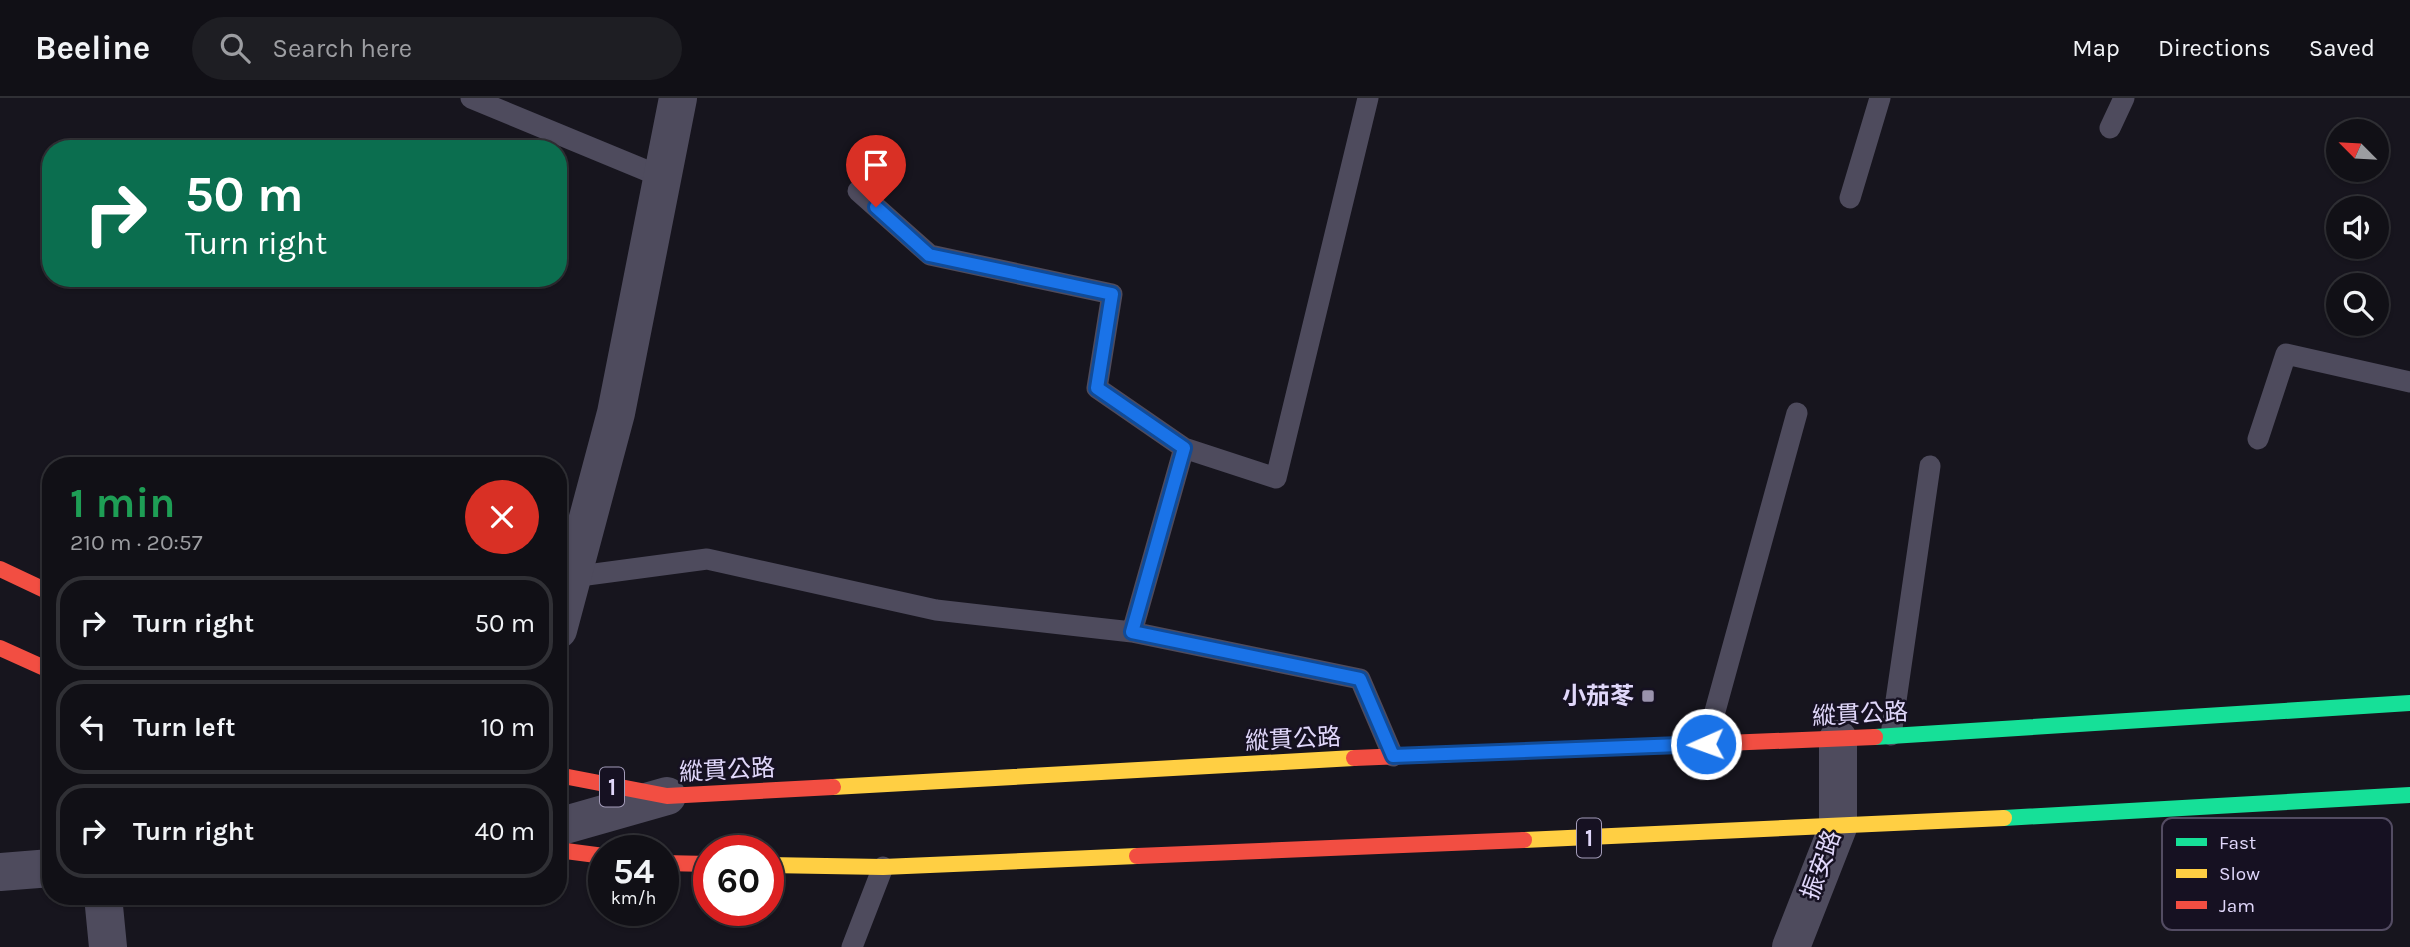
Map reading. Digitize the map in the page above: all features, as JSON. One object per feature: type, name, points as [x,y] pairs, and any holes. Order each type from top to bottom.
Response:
[{"type":"main road","points":[[0,569],[42,589]]},
{"type":"main road","points":[[0,648],[42,667]]},
{"type":"main road","name":"縱貫公路","points":[[567,777],[667,796],[1393,756],[1838,739],[2410,703]]},
{"type":"main road","name":"1","points":[[784,865],[883,867],[1838,827],[2410,795]]},
{"type":"main road","points":[[567,851],[588,854]]},
{"type":"street","points":[[567,596],[616,413],[678,98]]},
{"type":"street","name":"振安路","points":[[1791,947],[1838,827],[1838,739]]},
{"type":"street","points":[[567,824],[667,796]]},
{"type":"street","points":[[0,872],[42,869]]},
{"type":"street","points":[[104,905],[108,947]]},
{"type":"lane","points":[[471,98],[662,177]]},
{"type":"lane","points":[[858,191],[929,255],[1112,294],[1097,388],[1184,448],[1276,478],[1368,98]]},
{"type":"lane","points":[[1850,198],[1880,98]]},
{"type":"lane","points":[[2110,128],[2124,98]]},
{"type":"lane","points":[[2258,439],[2286,354],[2410,382]]},
{"type":"lane","points":[[1706,744],[1797,413]]},
{"type":"lane","points":[[1132,632],[1184,448]]},
{"type":"lane","points":[[1891,735],[1930,466]]},
{"type":"lane","points":[[572,577],[707,559],[936,610],[1132,632],[1360,679],[1393,756]]},
{"type":"lane","points":[[852,947],[883,867]]},
{"type":"traffic: fast","points":[[1875,737],[2410,703]]},
{"type":"traffic: fast","points":[[2004,818],[2410,795]]},
{"type":"traffic: slow","points":[[833,787],[1354,758]]},
{"type":"traffic: slow","points":[[1524,840],[2004,818]]},
{"type":"traffic: slow","points":[[784,865],[883,867],[1137,856]]},
{"type":"traffic: jam","points":[[0,569],[42,589]]},
{"type":"traffic: jam","points":[[0,648],[42,667]]},
{"type":"traffic: jam","points":[[1354,758],[1875,737]]},
{"type":"traffic: jam","points":[[567,777],[667,796],[833,787]]},
{"type":"traffic: jam","points":[[1137,856],[1524,840]]},
{"type":"traffic: jam","points":[[567,851],[588,854]]},
{"type":"traffic: jam","points":[[679,863],[693,864]]},
{"type":"place","name":"小茄苳","points":[[1648,696]]},
{"type":"route","points":[[876,207],[929,255],[1112,294],[1097,388],[1184,448],[1132,632],[1360,679],[1393,756],[1706,744]]}]
